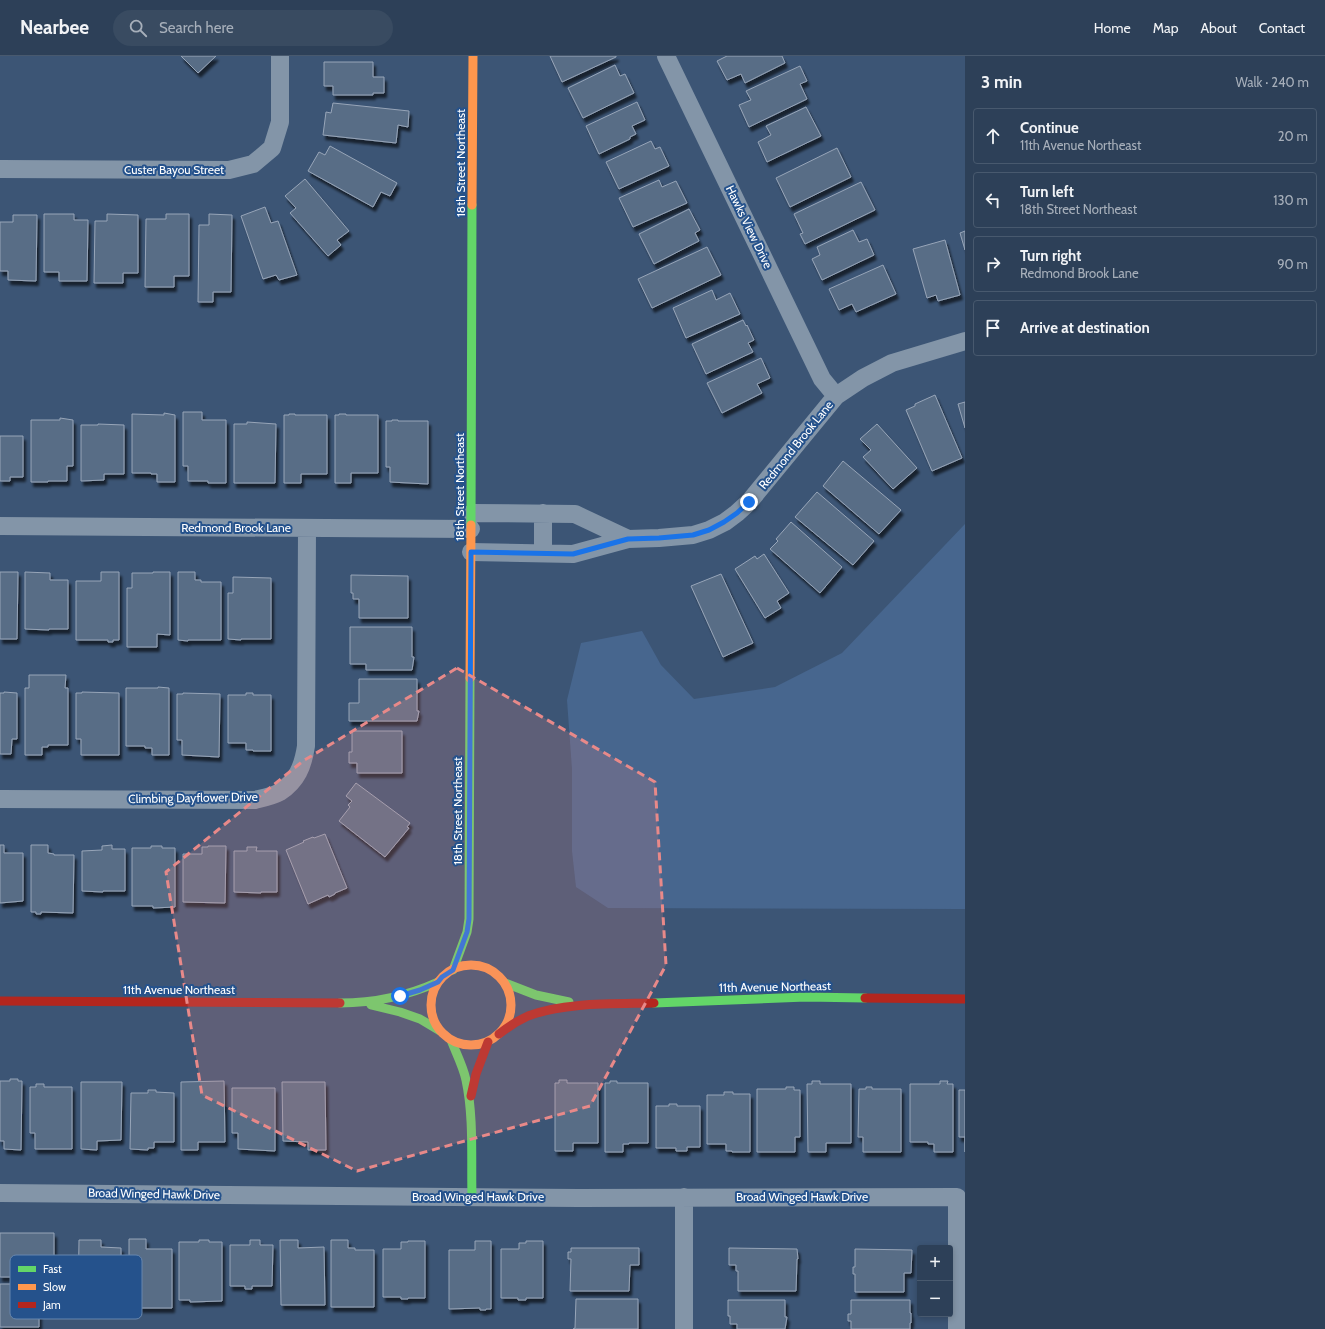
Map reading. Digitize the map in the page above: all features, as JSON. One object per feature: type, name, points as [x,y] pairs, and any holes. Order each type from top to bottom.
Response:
[{"type":"street","name":"Custer Bayou Street","points":[[0,169],[229,170],[254,164],[272,148],[280,122],[280,56]]},
{"type":"street","name":"18th Street Northeast","points":[[453,970],[467,932],[469,919],[473,56]]},
{"type":"street","name":"Hawks View Drive","points":[[666,56],[822,379],[836,396]]},
{"type":"street","name":"Redmond Brook Lane","points":[[471,552],[573,554],[628,539],[665,538],[693,535],[709,530],[737,513],[749,502],[836,396],[863,378],[892,363],[965,341]]},
{"type":"street","name":"Redmond Brook Lane","points":[[0,526],[307,528],[471,521],[543,513],[575,514],[628,539]]},
{"type":"street","points":[[543,513],[543,553]]},
{"type":"street","name":"Climbing Dayflower Drive","points":[[0,799],[255,800],[279,793],[295,779],[303,764],[306,746],[307,528]]},
{"type":"street","name":"18th Street Northeast","points":[[469,919],[474,938]]},
{"type":"street","points":[[481,956],[488,969]]},
{"type":"street","points":[[461,966],[480,966],[488,969],[498,975],[505,983],[510,996],[511,1009],[507,1022],[500,1034],[488,1042],[479,1045],[460,1044],[451,1040],[440,1031],[433,1020],[430,1007],[432,993],[442,977],[461,966]]},
{"type":"street","name":"11th Avenue Northeast","points":[[358,1003],[400,996],[420,990],[438,982]]},
{"type":"street","name":"11th Avenue Northeast","points":[[505,983],[529,994],[586,1005]]},
{"type":"street","name":"11th Avenue Northeast","points":[[500,1034],[516,1022],[529,1016],[546,1011],[586,1005],[806,997],[965,999]]},
{"type":"street","name":"11th Avenue Northeast","points":[[0,1000],[358,1003],[386,1008],[420,1019],[440,1031]]},
{"type":"street","points":[[451,1040],[462,1064],[466,1080],[469,1109],[472,1197]]},
{"type":"street","points":[[469,1109],[471,1091],[488,1042]]},
{"type":"street","name":"Broad Winged Hawk Drive","points":[[0,1193],[472,1197],[961,1197],[957,1329]]},
{"type":"street","points":[[684,1197],[684,1329]]},
{"type":"highlighted area","points":[[457,668],[655,782],[666,965],[590,1106],[357,1171],[202,1095],[166,872],[303,761]]},
{"type":"water","points":[[965,524],[965,909],[608,908],[576,887],[572,851],[572,769],[567,700],[581,643],[642,631],[661,665],[694,699],[775,687],[842,653]]},
{"type":"building","points":[[181,56],[216,56],[198,73]]},
{"type":"building","points":[[550,56],[616,56],[616,57],[562,82]]},
{"type":"building","points":[[727,56],[782,56],[785,63],[745,83],[741,74],[727,80],[717,61]]},
{"type":"building","points":[[324,62],[373,62],[373,77],[384,77],[384,93],[373,93],[373,95],[333,95],[333,86],[324,86]]},
{"type":"building","points":[[615,65],[620,76],[625,74],[634,93],[583,118],[568,88]]},
{"type":"building","points":[[800,66],[807,81],[800,84],[807,99],[749,127],[739,105],[751,100],[746,91]]},
{"type":"building","points":[[637,102],[645,120],[632,126],[636,134],[630,137],[630,139],[599,154],[586,126]]},
{"type":"building","points":[[333,103],[409,111],[408,127],[398,125],[396,143],[323,135],[326,112],[331,113]]},
{"type":"building","points":[[806,107],[821,136],[767,162],[758,142],[771,135],[766,126]]},
{"type":"building","points":[[651,141],[655,149],[660,147],[669,166],[619,189],[606,162]]},
{"type":"building","points":[[330,146],[397,183],[390,196],[381,192],[373,207],[308,171],[319,152],[325,155]]},
{"type":"building","points":[[837,148],[851,177],[790,207],[776,178]]},
{"type":"building","points":[[305,179],[349,231],[337,240],[341,245],[328,256],[290,213],[296,208],[285,196]]},
{"type":"building","points":[[659,180],[662,187],[676,181],[687,203],[633,227],[619,198]]},
{"type":"building","points":[[861,182],[875,210],[805,244],[800,234],[803,233],[794,214]]},
{"type":"building","points":[[265,207],[271,223],[278,221],[297,275],[279,280],[276,275],[263,279],[241,216]]},
{"type":"building","points":[[689,209],[700,230],[695,233],[699,241],[654,264],[639,234]]},
{"type":"building","points":[[44,214],[74,214],[74,220],[88,220],[87,281],[59,281],[59,272],[44,272]]},
{"type":"building","points":[[107,214],[138,215],[138,273],[123,273],[123,283],[94,283],[95,221],[107,221]]},
{"type":"building","points":[[166,214],[189,214],[189,276],[174,276],[174,287],[145,287],[146,219],[166,219]]},
{"type":"building","points":[[209,214],[232,215],[231,292],[213,292],[213,302],[198,302],[199,225],[209,225]]},
{"type":"building","points":[[13,215],[37,215],[36,281],[8,280],[8,271],[0,271],[0,222],[13,222]]},
{"type":"building","points":[[853,230],[859,242],[867,239],[874,255],[822,280],[812,259],[820,255],[817,247]]},
{"type":"building","points":[[965,231],[965,250],[960,233]]},
{"type":"building","points":[[945,240],[960,295],[938,301],[936,295],[927,298],[913,249]]},
{"type":"building","points":[[707,247],[721,275],[652,308],[638,279]]},
{"type":"building","points":[[883,265],[896,294],[856,312],[852,304],[839,310],[829,289]]},
{"type":"building","points":[[712,290],[716,300],[730,293],[740,314],[686,338],[673,308]]},
{"type":"building","points":[[743,320],[754,340],[748,343],[753,352],[706,374],[692,344]]},
{"type":"building","points":[[761,358],[770,378],[757,384],[762,393],[722,413],[707,383]]},
{"type":"building","points":[[935,395],[962,458],[932,471],[906,410]]},
{"type":"building","points":[[965,402],[965,428],[958,404]]},
{"type":"building","points":[[183,412],[202,412],[202,420],[226,420],[226,483],[188,481],[188,466],[183,466]]},
{"type":"building","points":[[164,413],[175,415],[175,482],[157,482],[157,474],[132,473],[132,414],[164,415]]},
{"type":"building","points":[[284,415],[327,415],[327,474],[301,474],[301,483],[284,483]]},
{"type":"building","points":[[335,415],[378,415],[378,473],[351,473],[351,483],[335,483]]},
{"type":"building","points":[[60,418],[73,420],[73,466],[67,466],[67,481],[31,482],[31,420],[60,420]]},
{"type":"building","points":[[386,421],[428,421],[428,484],[390,482],[390,467],[386,467]]},
{"type":"building","points":[[247,422],[276,424],[275,483],[234,483],[234,424],[247,424]]},
{"type":"building","points":[[877,424],[917,468],[893,489],[863,457],[871,450],[860,439]]},
{"type":"building","points":[[81,425],[124,425],[124,474],[104,474],[104,480],[81,481]]},
{"type":"building","points":[[0,436],[23,436],[23,477],[10,477],[10,481],[0,481]]},
{"type":"building","points":[[843,461],[901,510],[879,534],[823,486]]},
{"type":"building","points":[[817,492],[874,541],[853,565],[795,517]]},
{"type":"building","points":[[791,522],[842,567],[820,593],[770,549],[778,541],[776,539]]},
{"type":"building","points":[[764,554],[789,593],[777,601],[781,608],[765,618],[735,569],[755,556],[757,559]]},
{"type":"building","points":[[0,572],[18,572],[17,639],[0,639]]},
{"type":"building","points":[[25,572],[50,573],[50,580],[68,580],[68,629],[25,629]]},
{"type":"building","points":[[101,572],[119,572],[119,640],[108,642],[108,640],[76,640],[76,581],[101,581]]},
{"type":"building","points":[[170,572],[170,635],[157,634],[157,647],[127,647],[127,588],[132,588],[132,573]]},
{"type":"building","points":[[178,572],[195,572],[195,580],[201,580],[201,582],[221,582],[221,640],[178,640]]},
{"type":"building","points":[[721,574],[753,643],[723,657],[691,586]]},
{"type":"building","points":[[351,575],[408,576],[408,618],[359,618],[359,599],[353,599],[353,593],[351,593]]},
{"type":"building","points":[[233,577],[271,578],[271,639],[228,639],[228,593],[233,593]]},
{"type":"building","points":[[350,627],[412,627],[412,657],[414,657],[412,670],[366,670],[366,664],[350,664]]},
{"type":"building","points":[[29,675],[66,675],[65,688],[68,688],[68,745],[48,745],[48,747],[42,747],[42,755],[25,755],[25,688],[29,688]]},
{"type":"building","points":[[359,679],[417,679],[417,711],[419,711],[417,721],[349,721],[349,703],[359,703]]},
{"type":"building","points":[[126,688],[169,688],[169,755],[152,755],[152,748],[145,748],[145,746],[126,746]]},
{"type":"building","points":[[0,693],[17,693],[17,739],[12,739],[11,754],[0,754]]},
{"type":"building","points":[[76,693],[119,693],[119,755],[81,755],[81,739],[76,739]]},
{"type":"building","points":[[246,693],[253,693],[253,695],[271,695],[271,751],[246,750],[246,743],[228,743],[228,695],[246,695]]},
{"type":"building","points":[[177,694],[220,694],[219,757],[182,755],[182,740],[177,740]]},
{"type":"building","points":[[352,731],[402,731],[402,773],[357,773],[357,763],[349,763],[349,752],[352,752]]},
{"type":"building","points":[[356,783],[410,823],[407,827],[409,828],[385,857],[339,821],[350,807],[348,805],[352,801],[346,796]]},
{"type":"building","points":[[325,834],[347,888],[329,897],[328,895],[308,904],[286,850],[304,842],[303,841]]},
{"type":"building","points":[[0,845],[4,845],[4,853],[23,853],[23,901],[0,903]]},
{"type":"building","points":[[31,845],[48,845],[48,853],[54,855],[74,855],[73,913],[41,912],[41,914],[36,914],[36,912],[31,912]]},
{"type":"building","points":[[112,845],[112,849],[125,849],[125,891],[82,891],[82,851],[102,850],[102,846]]},
{"type":"building","points":[[151,846],[175,848],[175,907],[153,908],[153,906],[132,906],[132,848],[151,848]]},
{"type":"building","points":[[226,846],[225,903],[183,902],[183,854],[202,854],[202,847]]},
{"type":"building","points":[[247,847],[257,847],[256,851],[277,851],[277,892],[234,892],[234,851],[247,851]]},
{"type":"building","points":[[10,1079],[18,1079],[18,1081],[22,1081],[21,1150],[4,1149],[4,1141],[0,1141],[0,1081],[10,1081]]},
{"type":"building","points":[[559,1080],[567,1080],[567,1083],[598,1083],[598,1143],[573,1143],[573,1151],[555,1151],[555,1083],[559,1083]]},
{"type":"building","points":[[224,1081],[225,1142],[198,1142],[198,1150],[181,1150],[181,1082]]},
{"type":"building","points":[[610,1081],[617,1081],[617,1083],[648,1083],[648,1143],[623,1144],[623,1152],[605,1152],[605,1083],[610,1083]]},
{"type":"building","points":[[812,1081],[820,1081],[820,1084],[851,1084],[851,1143],[826,1143],[826,1152],[808,1152],[807,1084],[812,1084]]},
{"type":"building","points":[[940,1081],[948,1081],[947,1084],[953,1084],[953,1152],[934,1152],[934,1144],[928,1144],[928,1142],[910,1142],[910,1084],[940,1084]]},
{"type":"building","points":[[81,1082],[122,1082],[121,1140],[97,1141],[97,1150],[81,1149]]},
{"type":"building","points":[[282,1082],[325,1082],[326,1150],[308,1150],[308,1142],[283,1141]]},
{"type":"building","points":[[36,1084],[44,1084],[44,1087],[72,1087],[72,1149],[35,1149],[35,1133],[30,1133],[30,1087],[36,1087]]},
{"type":"building","points":[[786,1087],[794,1087],[794,1090],[800,1090],[800,1137],[795,1137],[795,1152],[757,1152],[757,1089],[786,1089]]},
{"type":"building","points":[[866,1087],[872,1087],[872,1089],[901,1089],[901,1152],[863,1152],[863,1137],[858,1137],[859,1089],[866,1089]]},
{"type":"building","points":[[232,1088],[275,1088],[275,1151],[238,1149],[238,1133],[232,1133]]},
{"type":"building","points":[[148,1090],[174,1093],[174,1142],[154,1142],[154,1148],[148,1148],[148,1150],[130,1149],[131,1093],[148,1093]]},
{"type":"building","points":[[959,1090],[965,1090],[965,1137],[959,1137]]},
{"type":"building","points":[[724,1092],[733,1092],[733,1094],[750,1094],[750,1152],[726,1151],[726,1144],[707,1144],[707,1095],[724,1095]]},
{"type":"building","points":[[669,1104],[677,1104],[677,1106],[700,1106],[700,1147],[687,1147],[687,1151],[676,1151],[676,1148],[656,1148],[656,1106],[669,1106]]},
{"type":"building","points":[[0,1233],[54,1233],[54,1255],[10,1255],[10,1277],[0,1277]]},
{"type":"building","points":[[129,1239],[146,1239],[146,1249],[172,1249],[172,1308],[142,1308],[142,1255],[129,1255]]},
{"type":"building","points":[[79,1240],[101,1240],[101,1247],[121,1248],[121,1255],[79,1255]]},
{"type":"building","points":[[199,1240],[222,1242],[222,1301],[190,1302],[190,1300],[179,1300],[179,1242],[199,1242]]},
{"type":"building","points":[[250,1240],[260,1240],[260,1245],[273,1245],[272,1286],[252,1286],[252,1289],[245,1289],[245,1286],[230,1286],[230,1245],[250,1245]]},
{"type":"building","points":[[280,1240],[298,1240],[298,1248],[324,1247],[325,1305],[281,1305]]},
{"type":"building","points":[[331,1240],[348,1240],[348,1248],[355,1248],[355,1250],[374,1250],[374,1307],[331,1307]]},
{"type":"building","points":[[425,1241],[425,1298],[401,1299],[401,1297],[383,1297],[383,1249],[401,1249],[401,1242]]},
{"type":"building","points":[[475,1241],[491,1241],[491,1309],[449,1309],[449,1250],[475,1250]]},
{"type":"building","points":[[526,1241],[543,1241],[543,1298],[526,1298],[526,1300],[518,1300],[518,1298],[501,1298],[501,1249],[519,1249],[519,1243],[526,1243]]},
{"type":"building","points":[[571,1248],[639,1248],[639,1265],[630,1265],[629,1291],[570,1291],[571,1259],[568,1259],[568,1252],[571,1252]]},
{"type":"building","points":[[729,1248],[797,1249],[798,1259],[796,1291],[738,1291],[738,1271],[736,1271],[736,1265],[729,1265]]},
{"type":"building","points":[[855,1249],[912,1250],[911,1273],[904,1273],[904,1292],[855,1292],[855,1274],[853,1274],[853,1267],[855,1267]]},
{"type":"building","points":[[0,1284],[10,1284],[10,1319],[39,1319],[39,1327],[0,1327]]},
{"type":"building","points":[[576,1299],[638,1299],[638,1329],[573,1329],[575,1328]]},
{"type":"building","points":[[728,1300],[785,1300],[785,1317],[787,1317],[785,1329],[737,1329],[737,1324],[730,1324],[730,1316],[728,1316]]},
{"type":"building","points":[[851,1300],[910,1300],[910,1329],[851,1329],[851,1321],[848,1321],[848,1314],[851,1314]]},
{"type":"traffic: fast","points":[[471,525],[472,205]]},
{"type":"traffic: fast","points":[[453,970],[467,932],[469,919],[470,678]]},
{"type":"traffic: fast","points":[[340,1003],[365,1002],[390,998],[438,982]]},
{"type":"traffic: fast","points":[[505,983],[536,995],[569,1002]]},
{"type":"traffic: fast","points":[[654,1003],[806,997],[865,998]]},
{"type":"traffic: fast","points":[[371,1005],[400,1012],[420,1019],[440,1031]]},
{"type":"traffic: fast","points":[[451,1040],[463,1070],[469,1094],[472,1138],[472,1197]]},
{"type":"traffic: slow","points":[[472,205],[473,56]]},
{"type":"traffic: slow","points":[[470,678],[471,525]]},
{"type":"traffic: slow","points":[[471,965],[486,968],[499,977],[508,990],[511,1005],[508,1020],[499,1033],[486,1042],[471,1045],[456,1042],[443,1033],[434,1020],[431,1005],[434,990],[443,977],[456,968],[471,965]]},
{"type":"traffic: jam","points":[[865,998],[965,999]]},
{"type":"traffic: jam","points":[[0,1001],[340,1003]]},
{"type":"traffic: jam","points":[[499,1034],[513,1024],[542,1011],[574,1006],[654,1003]]},
{"type":"traffic: jam","points":[[471,1096],[476,1074],[488,1042]]},
{"type":"route","points":[[400,996],[420,990],[438,982],[442,977],[453,970],[467,932],[469,919],[471,552],[573,554],[628,539],[693,535],[709,530],[724,522],[749,502]]}]
